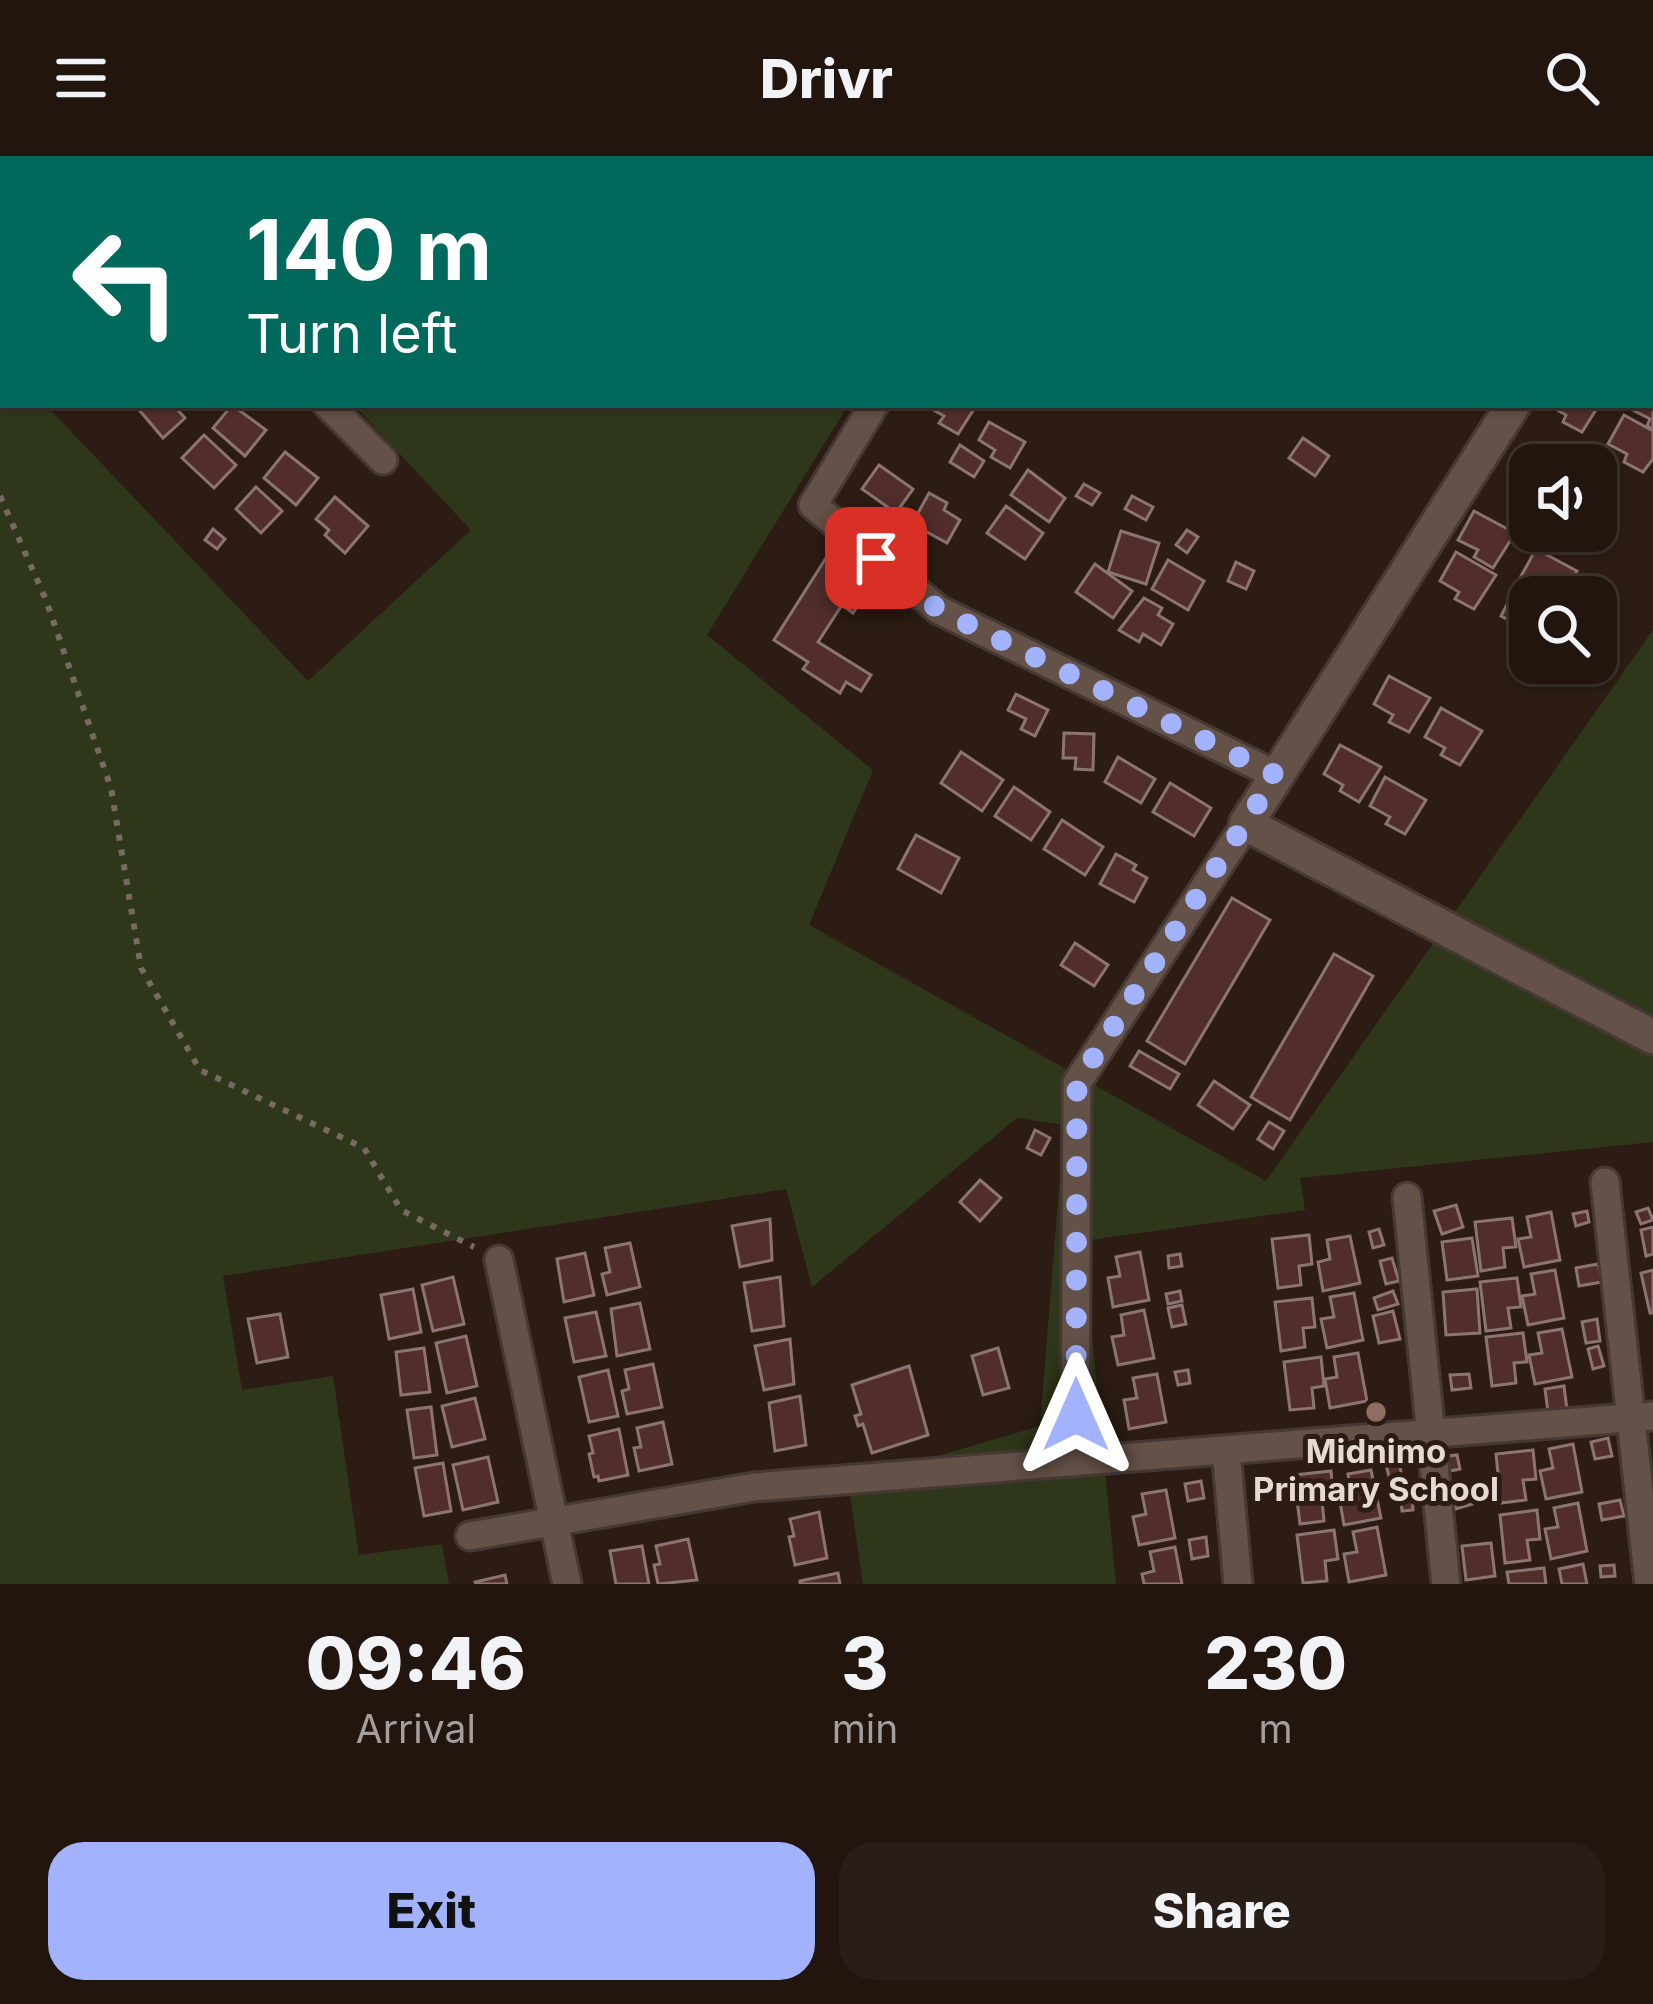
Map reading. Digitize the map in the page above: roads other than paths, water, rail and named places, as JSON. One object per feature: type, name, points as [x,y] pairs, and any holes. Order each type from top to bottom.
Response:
[{"type":"street","points":[[331,408],[383,460]]},
{"type":"street","points":[[872,408],[813,505],[939,610],[1276,775]]},
{"type":"street","points":[[1075,1462],[1077,1083],[1511,408]]},
{"type":"street","points":[[1246,824],[1653,1037]]},
{"type":"street","points":[[1605,1182],[1642,1417],[1648,1584]]},
{"type":"street","points":[[1407,1197],[1446,1584]]},
{"type":"street","points":[[499,1260],[567,1584]]},
{"type":"street","points":[[470,1536],[754,1487],[1642,1417]]},
{"type":"street","points":[[1226,1450],[1238,1584]]},
{"type":"place","name":"Midnimo Primary School","points":[[1376,1412]]}]
